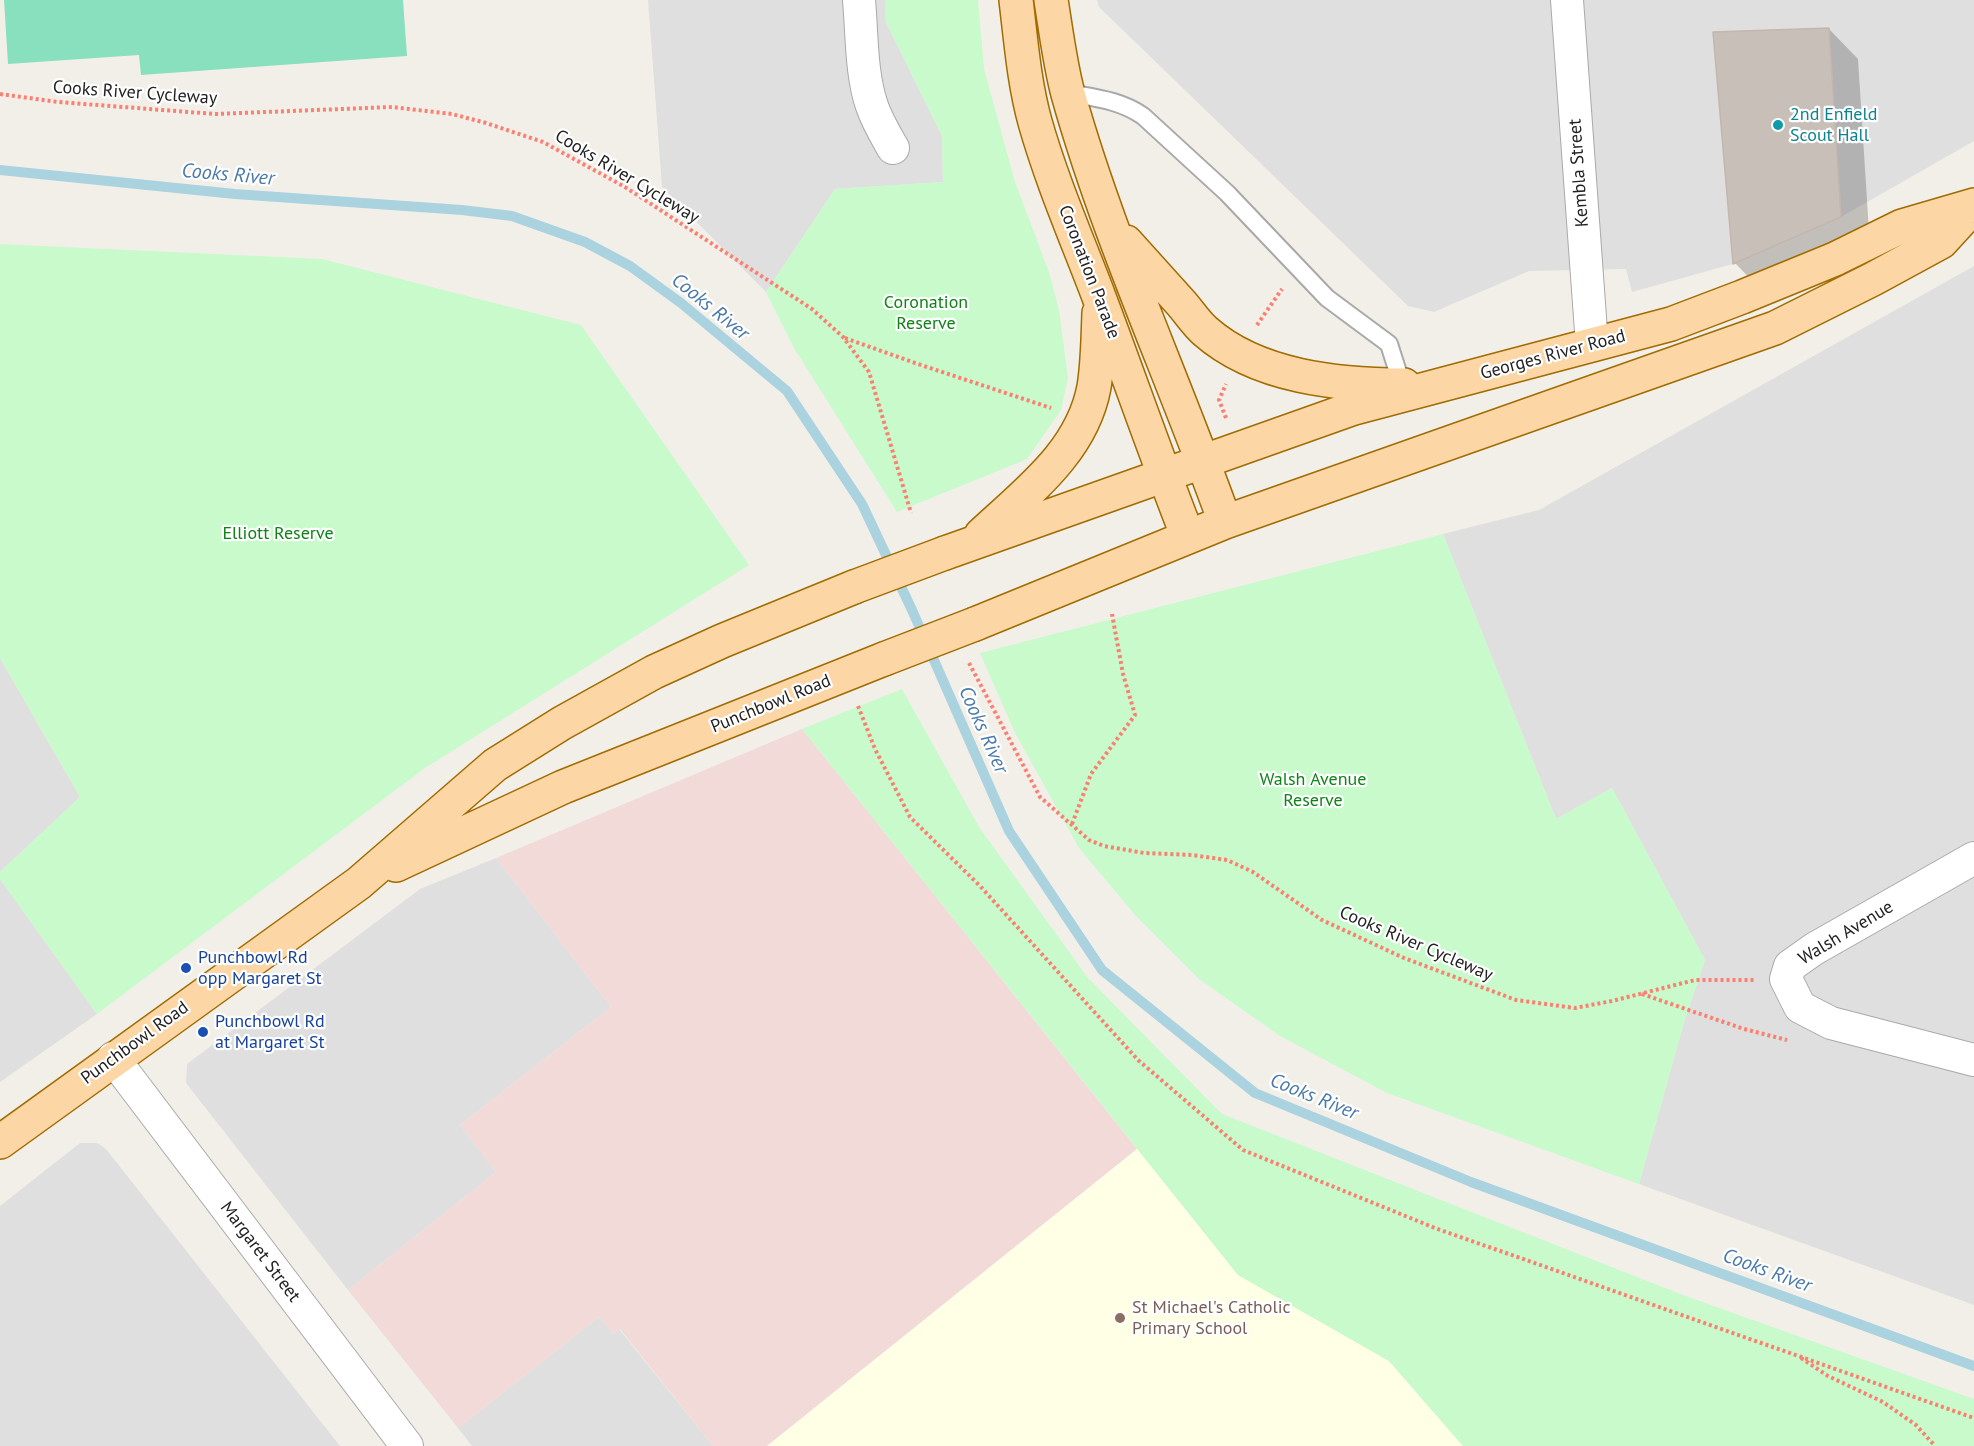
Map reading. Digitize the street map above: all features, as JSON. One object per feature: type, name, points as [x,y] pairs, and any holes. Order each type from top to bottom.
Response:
[{"type":"main road","name":"Coronation Parade","points":[[1016,0],[1024,70],[1050,173],[1099,297],[1188,537]]},
{"type":"main road","name":"Coronation Parade","points":[[1051,0],[1068,93],[1111,225],[1225,522]]},
{"type":"main road","name":"Georges River Road","points":[[1126,488],[1354,408],[1671,324],[1835,259],[1902,226],[1974,206]]},
{"type":"main road","name":"Georges River Road","points":[[1188,537],[1775,328],[1941,243],[1974,206]]},
{"type":"main road","points":[[1111,225],[1205,331],[1239,354],[1265,366],[1305,376],[1402,385],[1451,382]]},
{"type":"main road","points":[[958,549],[1042,479],[1065,453],[1083,422],[1094,388],[1098,354],[1099,297]]},
{"type":"main road","name":"Punchbowl Road","points":[[0,1142],[113,1058],[359,883],[495,765],[562,723],[654,672],[722,641],[854,587],[1126,488]]},
{"type":"main road","name":"Punchbowl Road","points":[[359,883],[563,787],[1188,537]]},
{"type":"street","points":[[860,0],[866,82],[871,104],[893,148]]},
{"type":"street","name":"Kembla Street","points":[[1567,0],[1592,345]]},
{"type":"street","name":"Walsh Avenue","points":[[1974,858],[1814,949],[1790,966],[1786,979],[1800,1007],[1831,1023],[1974,1060]]},
{"type":"street","name":"Margaret Street","points":[[113,1058],[407,1446]]},
{"type":"lane","points":[[1068,93],[1117,102],[1131,107],[1143,116],[1227,193],[1327,298],[1389,345],[1402,385]]},
{"type":"path","name":"Cooks River Cycleway","points":[[0,94],[58,102],[215,114],[392,107],[452,114],[543,142],[625,187],[812,309],[843,337],[868,372],[911,513]]},
{"type":"path","points":[[1251,333],[1298,267]]},
{"type":"path","points":[[843,337],[1055,409]]},
{"type":"path","points":[[1219,400],[1227,422]]},
{"type":"path","points":[[1072,825],[1091,774],[1135,715],[1123,674],[1112,614]]},
{"type":"path","name":"Cooks River Cycleway","points":[[969,662],[1040,797],[1089,840],[1104,846],[1144,853],[1192,855],[1227,860],[1253,872],[1322,920],[1404,957],[1516,1000],[1575,1008],[1695,980],[1786,979]]},
{"type":"path","points":[[854,696],[875,749],[910,817],[980,886],[1138,1059],[1243,1150],[1435,1228],[1974,1418]]},
{"type":"path","points":[[1796,1354],[1828,1376],[1883,1402],[1916,1425],[1935,1446]]},
{"type":"shaded area","points":[[648,0],[885,0],[886,22],[942,136],[943,182],[835,189],[766,292],[662,187]]},
{"type":"shaded area","points":[[1097,0],[1974,0],[1974,141],[1841,217],[1733,264],[1632,292],[1626,269],[1529,271],[1434,312],[1408,306],[1099,7]]},
{"type":"shaded area","points":[[1974,266],[1974,1305],[1639,1184],[1684,1022],[1705,960],[1612,788],[1556,819],[1443,534],[1539,510]]},
{"type":"shaded area","points":[[0,658],[80,797],[0,872]]},
{"type":"shaded area","points":[[802,729],[1137,1149],[767,1446],[713,1446],[620,1329],[614,1334],[599,1317],[458,1428],[348,1290],[496,1172],[460,1125],[611,1007],[496,858]]},
{"type":"shaded area","points":[[496,858],[611,1007],[460,1125],[496,1172],[348,1290],[186,1083],[187,1064],[420,889]]},
{"type":"shaded area","points":[[0,879],[97,1014],[0,1082]]},
{"type":"shaded area","points":[[80,1143],[97,1143],[106,1149],[340,1446],[0,1446],[0,1206]]},
{"type":"shaded area","name":"St Michael's Catholic Primary School","points":[[1137,1149],[1238,1275],[1389,1361],[1463,1446],[767,1446]]},
{"type":"shaded area","points":[[599,1317],[614,1334],[619,1329],[713,1446],[472,1446],[458,1428]]},
{"type":"green space","points":[[4,0],[403,0],[407,56],[141,75],[139,55],[8,64]]},
{"type":"green space","name":"Coronation Reserve","points":[[885,0],[978,0],[984,69],[1015,182],[1049,272],[1059,310],[1068,378],[1061,410],[1027,459],[897,512],[794,348],[766,292],[835,189],[943,182],[942,136],[886,22]]},
{"type":"green space","name":"Elliott Reserve","points":[[0,244],[322,259],[581,325],[749,565],[425,768],[97,1014],[0,879],[0,872],[80,797],[0,658]]},
{"type":"green space","name":"Walsh Avenue Reserve","points":[[1443,534],[1556,819],[1612,788],[1705,960],[1684,1022],[1639,1184],[1387,1093],[1280,1036],[1199,979],[1136,916],[1079,848],[1015,733],[980,653]]},
{"type":"green space","points":[[902,689],[979,827],[1088,978],[1222,1114],[1683,1295],[1974,1399],[1974,1446],[1463,1446],[1389,1361],[1238,1275],[802,729]]},
{"type":"building","name":"2nd Enfield Scout Hall","points":[[1829,28],[1841,217],[1733,264],[1713,32]]},
{"type":"waterway","name":"Cooks River","points":[[0,170],[235,194],[462,210],[512,216],[585,242],[630,266],[681,303],[787,391],[862,504],[912,610],[1009,831],[1102,970],[1255,1093],[1471,1182],[1974,1366]]},
{"type":"place","name":"2nd Enfield Scout Hall","points":[[1778,125]]},
{"type":"place","name":"Punchbowl Rd opp Margaret St","points":[[186,968]]},
{"type":"place","name":"Punchbowl Rd at Margaret St","points":[[203,1032]]},
{"type":"place","name":"St Michael's Catholic Primary School","points":[[1120,1318]]}]
